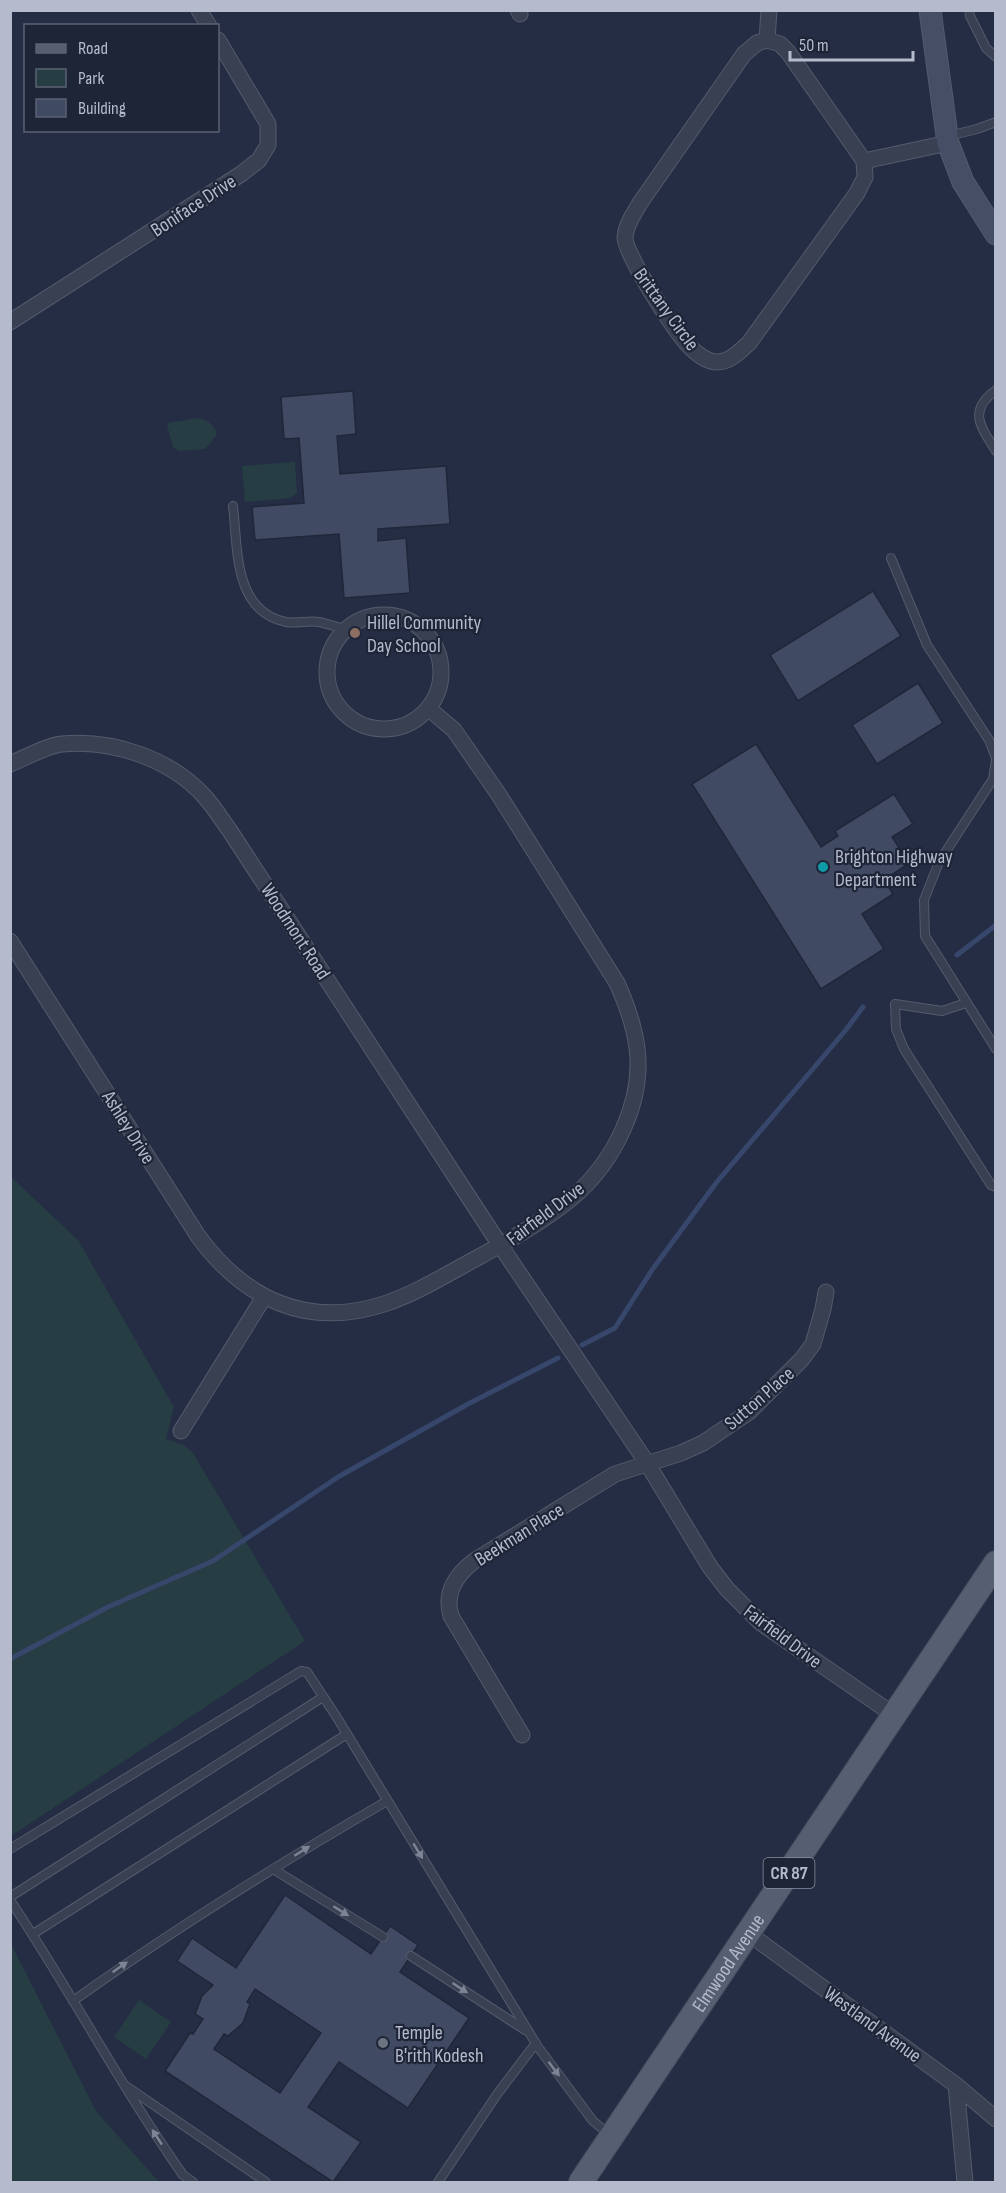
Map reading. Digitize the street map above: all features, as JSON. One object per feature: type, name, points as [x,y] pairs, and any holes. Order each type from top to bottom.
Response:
[{"type":"main road","name":"Elmwood Avenue","points":[[581,2182],[996,1563]]},
{"type":"street","points":[[199,10],[207,24]]},
{"type":"street","points":[[769,10],[767,40],[780,44],[788,52],[864,160],[947,140]]},
{"type":"street","points":[[930,10],[947,140],[963,182],[996,234]]},
{"type":"street","name":"Brittany Circle","points":[[767,40],[757,43],[744,54],[627,225],[625,238],[631,259],[688,345],[699,356],[717,362],[737,354],[748,344],[857,193],[865,177],[864,160]]},
{"type":"street","name":"Boniface Drive","points":[[10,322],[242,174],[260,160],[268,145],[268,124],[219,42]]},
{"type":"street","points":[[380,614],[399,616],[416,624],[430,637],[438,654],[441,673],[437,691],[428,708],[415,719],[400,727],[383,729],[358,723],[338,707],[330,692],[327,675],[328,658],[334,642],[346,629],[362,619],[380,614]]},
{"type":"street","name":"Fairfield Drive","points":[[428,708],[461,739],[617,982],[633,1027],[637,1049],[635,1093],[628,1118],[616,1144],[575,1195],[554,1212],[500,1245],[647,1463],[710,1567],[742,1606],[788,1643],[894,1715]]},
{"type":"street","name":"Woodmont Road","points":[[10,764],[61,744],[102,745],[138,752],[173,770],[205,796],[500,1245]]},
{"type":"street","name":"Ashley Drive","points":[[10,941],[198,1236],[228,1272],[244,1285],[264,1296],[299,1309],[340,1312],[360,1310],[404,1296],[500,1245]]},
{"type":"street","name":"Sutton Place","points":[[647,1463],[703,1443],[749,1412],[802,1359],[813,1344],[826,1292]]},
{"type":"street","points":[[181,1431],[264,1296]]},
{"type":"street","name":"Beekman Place","points":[[522,1735],[451,1616],[448,1601],[454,1581],[474,1561],[615,1474],[647,1463]]},
{"type":"street","name":"Westland Avenue","points":[[748,1933],[956,2085],[996,2119]]},
{"type":"street","points":[[956,2085],[965,2182]]},
{"type":"lane","points":[[969,10],[969,16],[986,48],[996,57]]},
{"type":"lane","points":[[947,140],[996,122]]},
{"type":"lane","points":[[996,390],[984,400],[978,418],[996,451]]},
{"type":"lane","points":[[233,506],[241,575],[249,597],[259,610],[288,622],[317,622],[346,629]]},
{"type":"lane","points":[[891,558],[927,645],[989,740],[996,759],[993,778],[939,862],[924,900],[925,936],[996,1049]]},
{"type":"lane","points":[[966,1003],[942,1011],[895,1004],[896,1029],[904,1050],[991,1185],[996,1187]]},
{"type":"lane","points":[[10,1849],[301,1671],[307,1672],[529,2033],[593,2121],[612,2136]]},
{"type":"lane","points":[[193,2182],[183,2175],[124,2084],[10,1898],[323,1697]]},
{"type":"lane","points":[[33,1934],[347,1734]]},
{"type":"lane","points":[[73,2001],[152,1945],[387,1801]]},
{"type":"lane","points":[[273,1869],[383,1937]]},
{"type":"lane","points":[[411,1956],[529,2033]]},
{"type":"lane","points":[[438,2182],[498,2093],[536,2043]]},
{"type":"lane","points":[[124,2084],[266,2182]]},
{"type":"green space","points":[[197,418],[211,424],[216,431],[216,436],[205,449],[179,451],[173,447],[167,425]]},
{"type":"green space","points":[[295,462],[297,493],[290,498],[245,502],[242,466]]},
{"type":"green space","points":[[10,1176],[78,1240],[174,1407],[166,1439],[184,1445],[193,1453],[305,1641],[11,1836]]},
{"type":"green space","points":[[10,1942],[96,2111],[159,2182],[11,2182]]},
{"type":"green space","points":[[139,2000],[171,2022],[146,2059],[114,2037]]},
{"type":"building","points":[[353,391],[356,434],[337,436],[340,474],[446,466],[450,524],[378,529],[378,541],[406,538],[410,593],[344,598],[339,534],[255,540],[252,507],[304,503],[299,438],[284,439],[281,397]]},
{"type":"building","points":[[873,591],[901,636],[798,701],[770,655]]},
{"type":"building","points":[[918,683],[943,723],[877,764],[852,725]]},
{"type":"building","name":"Brighton Highway Department","points":[[756,744],[821,847],[838,836],[835,831],[894,794],[913,824],[892,837],[909,863],[884,880],[893,894],[862,914],[884,949],[821,989],[692,784]]},
{"type":"building","name":"Temple B'rith Kodesh","points":[[285,1895],[371,1954],[390,1926],[418,1945],[400,1972],[469,2018],[408,2108],[339,2062],[308,2107],[361,2142],[333,2182],[165,2071],[190,2033],[193,2034],[203,2019],[195,2014],[202,1996],[213,1985],[177,1961],[192,1938],[236,1968]],"holes":[[[255,1989],[321,2033],[280,2093],[214,2049],[224,2034],[228,2036],[243,2023],[250,2004],[247,2002]]]},
{"type":"waterway","points":[[957,955],[996,925]]},
{"type":"waterway","points":[[582,1345],[615,1328],[652,1270],[716,1183],[863,1007]]},
{"type":"waterway","points":[[10,1659],[108,1607],[213,1561],[338,1477],[468,1404],[558,1358]]},
{"type":"place","name":"Hillel Community Day School","points":[[355,633]]},
{"type":"place","name":"Brighton Highway Department","points":[[823,867]]},
{"type":"place","name":"Temple B'rith Kodesh","points":[[383,2043]]}]
